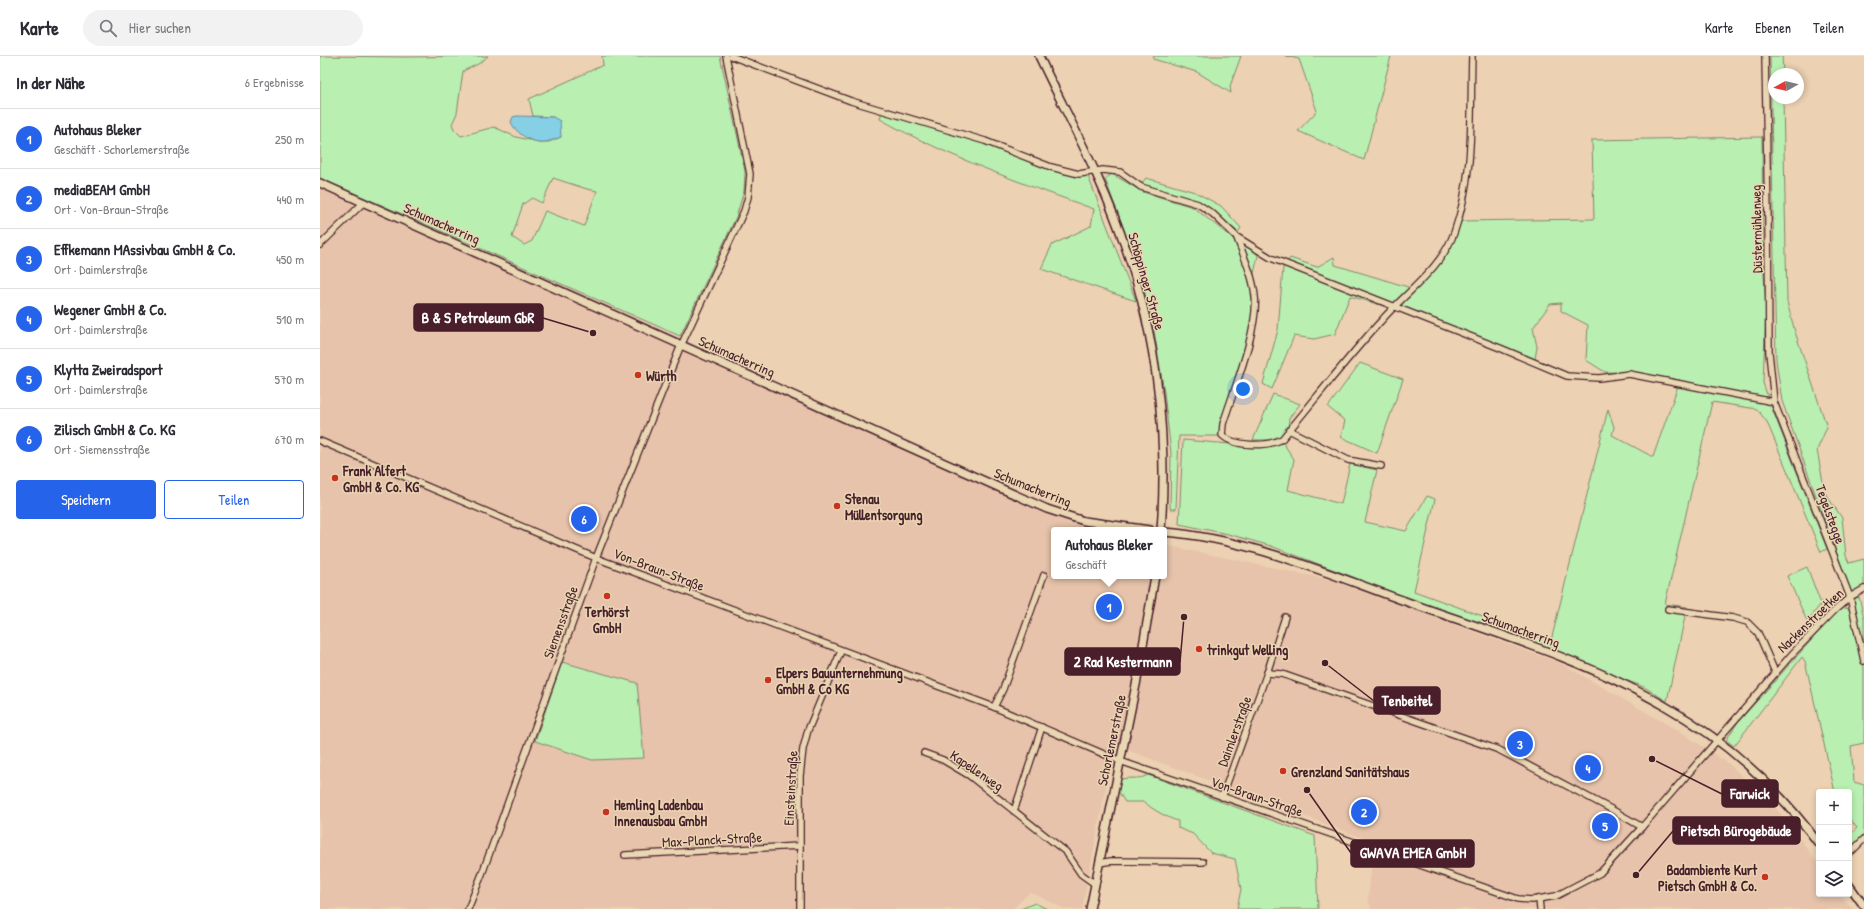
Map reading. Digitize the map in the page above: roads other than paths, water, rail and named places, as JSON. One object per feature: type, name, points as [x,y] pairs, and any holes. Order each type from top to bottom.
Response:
[{"type":"main road","name":"Schöppinger Straße","points":[[1039,56],[1094,172],[1126,249],[1143,306],[1152,349],[1161,431],[1163,471],[1161,527]]},
{"type":"main road","name":"Schumacherring","points":[[320,183],[1047,509],[1084,521],[1128,527]]},
{"type":"main road","name":"Schumacherring","points":[[1167,532],[1226,542],[1277,556],[1570,661],[1629,687],[1665,706],[1716,740],[1748,765],[1781,798],[1816,840]]},
{"type":"main road","name":"Schorlemerstraße","points":[[1090,909],[1146,630],[1154,579]]},
{"type":"main road","points":[[1852,889],[1864,906]]},
{"type":"street","name":"Siemensstraße","points":[[468,909],[596,558],[681,345],[733,238],[744,211],[750,182],[749,167],[726,56]]},
{"type":"street","points":[[731,56],[851,101],[984,141],[1051,167],[1079,174],[1102,170],[1117,170],[1141,187],[1198,204],[1213,214],[1237,237],[1271,258],[1567,376],[1599,378],[1630,374],[1774,402]]},
{"type":"street","points":[[1237,237],[1251,273],[1256,297],[1254,318],[1222,435],[1228,440],[1261,445],[1272,444],[1282,439],[1394,306],[1413,289],[1445,250],[1454,234],[1464,198],[1471,152],[1472,56]]},
{"type":"street","name":"Düstermühlenweg","points":[[1764,56],[1768,218],[1769,352],[1774,402]]},
{"type":"street","points":[[320,245],[364,202]]},
{"type":"street","name":"Tegelstegge","points":[[1774,402],[1850,597],[1864,661]]},
{"type":"street","points":[[1289,430],[1348,460],[1381,466]]},
{"type":"street","name":"Von-Braun-Straße","points":[[320,441],[596,558],[994,707],[1120,761],[1505,896],[1518,899],[1539,899],[1556,896],[1600,873],[1642,827],[1716,740]]},
{"type":"street","points":[[994,707],[1044,575]]},
{"type":"street","name":"Nackenstroetken","points":[[1716,740],[1775,672],[1817,627],[1850,597],[1864,589]]},
{"type":"street","name":"Nackenstroetken","points":[[1668,609],[1733,618],[1747,622],[1758,633],[1775,672]]},
{"type":"street","name":"Daimlerstraße","points":[[1222,797],[1267,673],[1285,617]]},
{"type":"street","name":"Einsteinstraße","points":[[800,909],[800,776],[803,749],[808,730],[841,651]]},
{"type":"street","points":[[1267,673],[1282,674],[1499,750],[1610,808],[1642,827]]},
{"type":"street","name":"Kapellenweg","points":[[1014,811],[1042,728]]},
{"type":"street","name":"Kapellenweg","points":[[924,752],[943,760],[970,776],[1045,837],[1066,852],[1081,874],[1095,884]]},
{"type":"street","points":[[1852,851],[1864,839]]},
{"type":"street","name":"Max-Planck-Straße","points":[[625,855],[800,846]]},
{"type":"street","points":[[1099,863],[1110,861],[1203,862]]},
{"type":"street","points":[[1539,899],[1540,909]]},
{"type":"water","points":[[513,117],[553,117],[560,121],[561,137],[551,141],[542,142],[526,138],[513,126],[511,122]]},
{"type":"place","name":"B & S Petroleum GbR","points":[[593,333]]},
{"type":"place","name":"Würth","points":[[638,375]]},
{"type":"place","name":"Frank Alfert GmbH & Co. KG","points":[[335,478]]},
{"type":"place","name":"Stenau Müllentsorgung","points":[[837,506]]},
{"type":"place","name":"Zilisch GmbH & Co. KG","points":[[584,519]]},
{"type":"place","name":"Terhörst GmbH","points":[[607,596]]},
{"type":"place","name":"Autohaus Bleker","points":[[1109,607]]},
{"type":"place","name":"2 Rad Kestermann","points":[[1184,617]]},
{"type":"place","name":"trinkgut Welling","points":[[1199,649]]},
{"type":"place","name":"Tenbeitel","points":[[1325,663]]},
{"type":"place","name":"Elpers Bauunternehmung GmbH & Co KG","points":[[768,680]]},
{"type":"place","name":"Effkemann MAssivbau GmbH & Co.","points":[[1520,744]]},
{"type":"place","name":"Farwick","points":[[1652,759]]},
{"type":"place","name":"Wegener GmbH & Co.","points":[[1588,768]]},
{"type":"place","name":"Grenzland Sanitätshaus","points":[[1283,771]]},
{"type":"place","name":"GWAVA EMEA GmbH","points":[[1307,790]]},
{"type":"place","name":"Hemling Ladenbau Innenausbau GmbH","points":[[606,812]]},
{"type":"place","name":"mediaBEAM GmbH","points":[[1364,812]]},
{"type":"place","name":"Klytta Zweiradsport","points":[[1605,826]]},
{"type":"place","name":"Pietsch Bürogebäude","points":[[1636,875]]},
{"type":"place","name":"Badambiente Kurt Pietsch GmbH & Co.","points":[[1765,877]]}]
